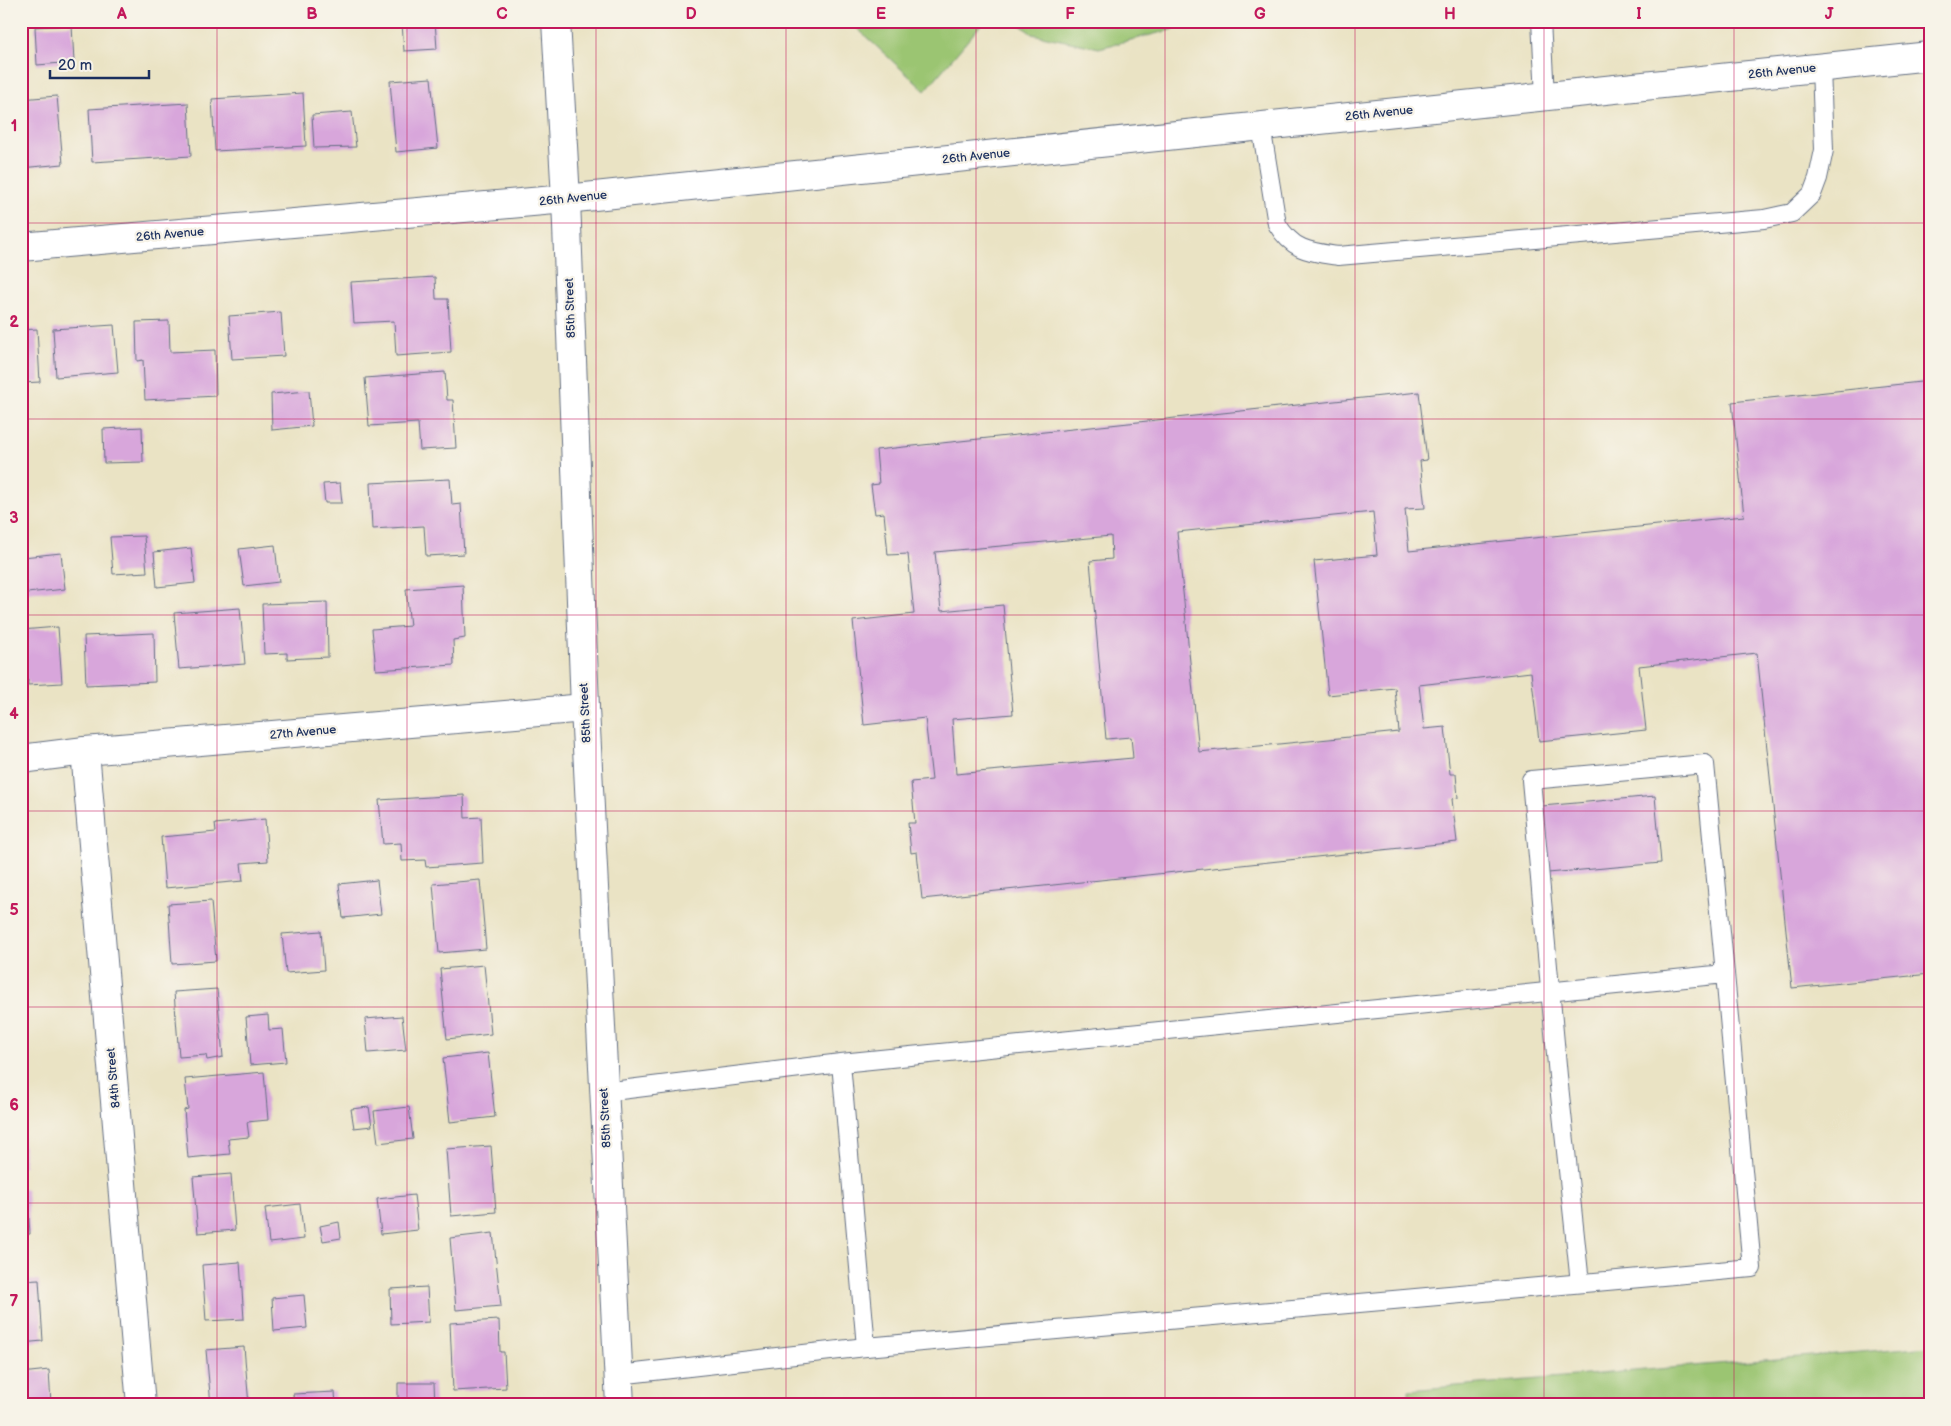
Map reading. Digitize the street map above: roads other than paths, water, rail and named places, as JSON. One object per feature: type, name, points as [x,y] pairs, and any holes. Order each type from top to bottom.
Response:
[{"type":"street","name":"85th Street","points":[[556,21],[566,199],[585,708],[620,1405]]},
{"type":"street","name":"26th Avenue","points":[[21,247],[566,199],[1930,56]]},
{"type":"street","name":"27th Avenue","points":[[21,759],[85,751],[585,708]]},
{"type":"street","name":"84th Street","points":[[85,751],[140,1405]]},
{"type":"lane","points":[[1541,21],[1545,96]]},
{"type":"lane","points":[[1261,126],[1277,224],[1285,237],[1305,251],[1338,256],[1764,219],[1792,213],[1812,194],[1818,178],[1824,150],[1821,67]]},
{"type":"lane","points":[[618,1374],[866,1347],[1752,1268],[1705,764],[1531,780],[1559,1086],[1580,1283]]},
{"type":"lane","points":[[604,1092],[840,1063],[1725,974]]},
{"type":"lane","points":[[840,1063],[866,1347]]}]
